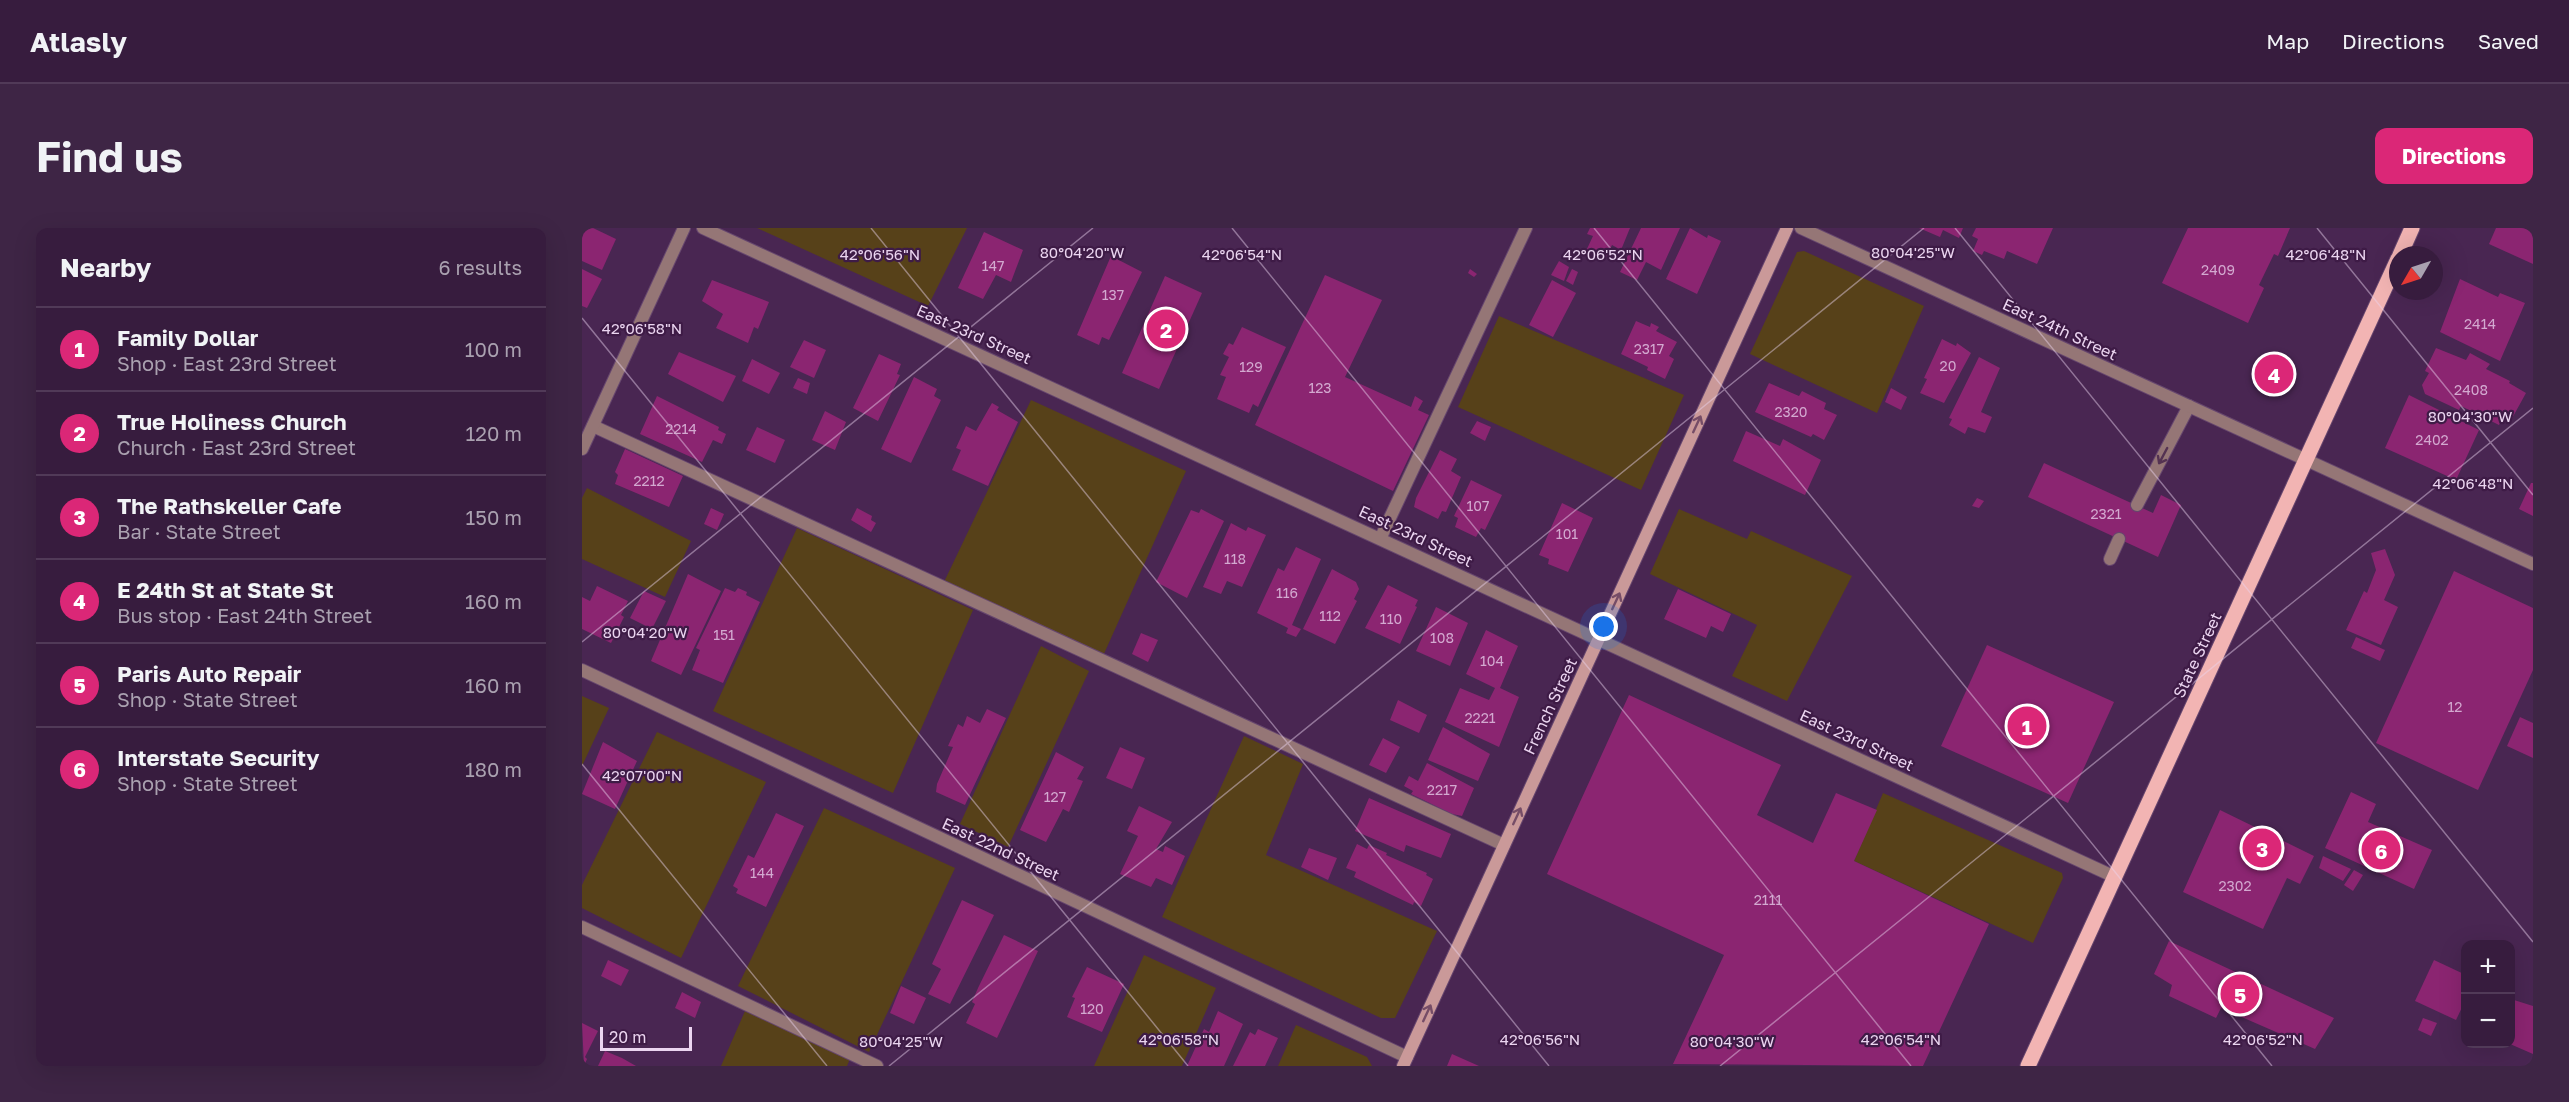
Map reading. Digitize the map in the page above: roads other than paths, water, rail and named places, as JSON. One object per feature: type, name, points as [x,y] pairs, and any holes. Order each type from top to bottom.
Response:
[{"type":"main road","name":"French Street","points":[[1405,1061],[1787,228]]},
{"type":"main road","points":[[2404,246],[2412,228]]},
{"type":"main road","name":"State Street","points":[[2028,1066],[2389,279]]},
{"type":"street","points":[[582,449],[684,228]]},
{"type":"street","name":"East 23rd Street","points":[[703,228],[1381,537],[2115,877]]},
{"type":"street","points":[[1381,537],[1526,228]]},
{"type":"street","name":"East 24th Street","points":[[1801,228],[2533,564]]},
{"type":"street","points":[[2137,505],[2189,406]]},
{"type":"street","points":[[593,426],[1504,845]]},
{"type":"street","points":[[2110,559],[2119,539]]},
{"type":"street","name":"East 22nd Street","points":[[582,670],[1405,1061]]},
{"type":"street","points":[[582,927],[877,1066]]},
{"type":"place","name":"True Holiness Church","points":[[1166,329]]},
{"type":"place","name":"E 24th St at State St","points":[[2274,374]]},
{"type":"place","name":"Family Dollar","points":[[2027,726]]},
{"type":"place","name":"The Rathskeller Cafe","points":[[2262,848]]},
{"type":"place","name":"Interstate Security","points":[[2381,850]]},
{"type":"place","name":"Paris Auto Repair","points":[[2240,994]]}]
